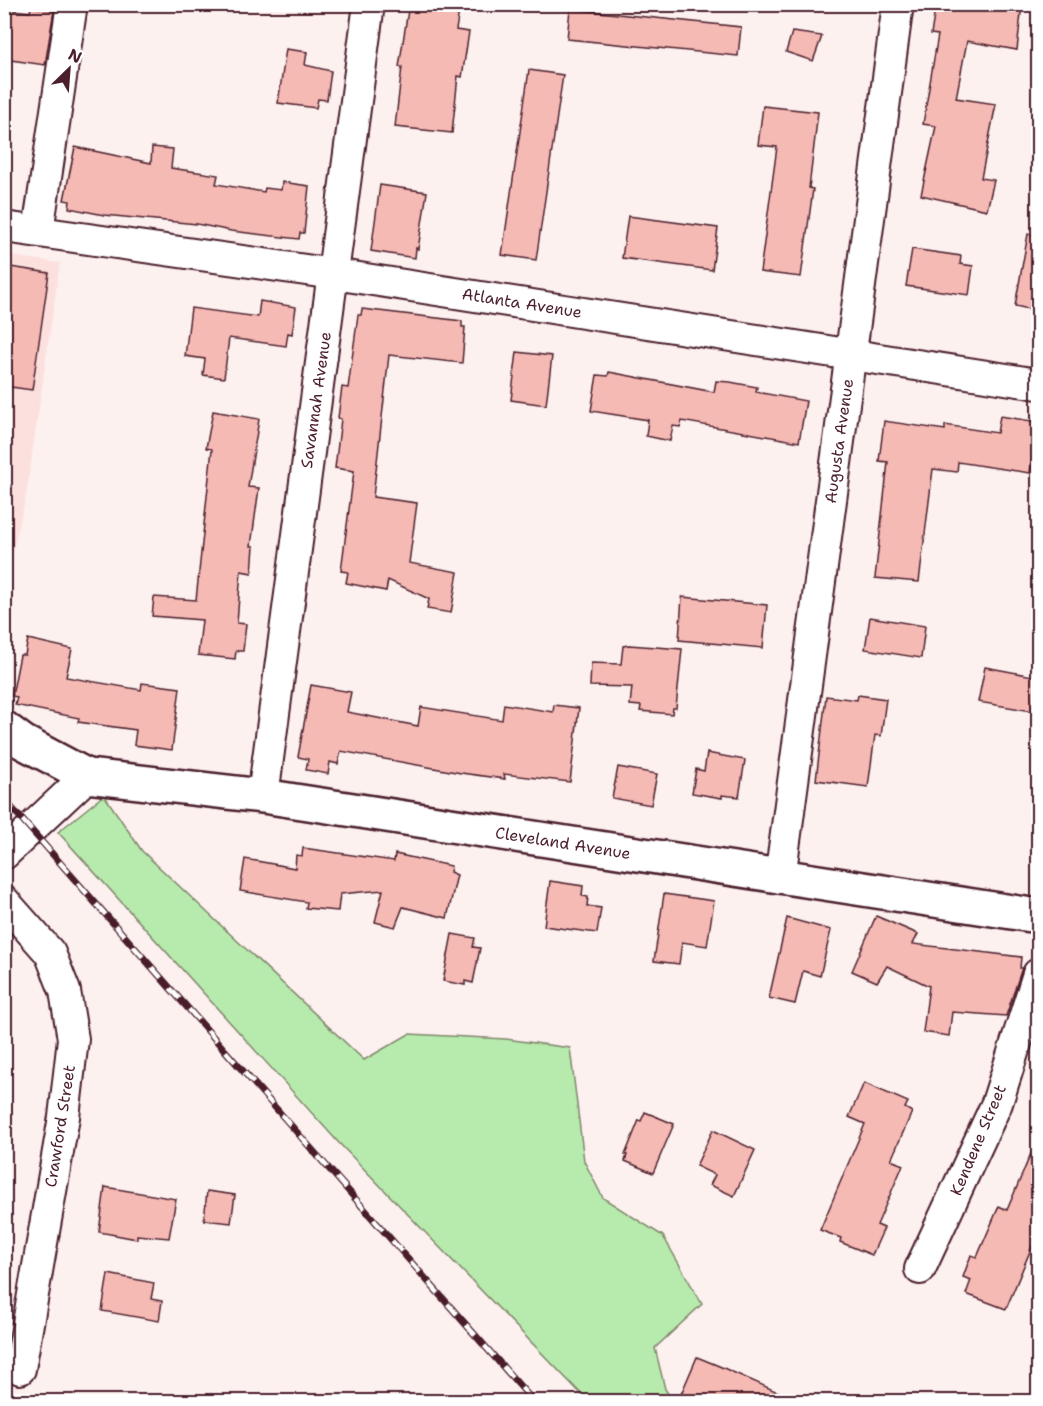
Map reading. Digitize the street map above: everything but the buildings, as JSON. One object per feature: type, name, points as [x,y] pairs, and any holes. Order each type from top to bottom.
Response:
[{"type":"street","points":[[38,231],[72,4]]},
{"type":"street","name":"Savannah Avenue","points":[[262,796],[369,4]]},
{"type":"street","name":"Augusta Avenue","points":[[780,878],[898,4]]},
{"type":"street","name":"Atlanta Avenue","points":[[4,227],[334,274],[1038,384]]},
{"type":"street","name":"Cleveland Avenue","points":[[4,728],[23,742],[87,776],[262,796],[780,878],[1038,916]]},
{"type":"street","points":[[4,854],[87,776]]},
{"type":"street","name":"Crawford Street","points":[[4,902],[50,953],[65,991],[73,1039],[64,1117],[20,1369]]},
{"type":"street","name":"Kendene Street","points":[[920,1269],[997,1103],[1038,974]]},
{"type":"shaded area","points":[[5,255],[60,263],[26,496],[5,585]]},
{"type":"green space","points":[[104,795],[142,851],[364,1060],[409,1034],[506,1039],[570,1048],[584,1161],[603,1198],[663,1236],[702,1304],[655,1348],[665,1389],[673,1401],[588,1401],[338,1142],[58,832]]},
{"type":"railway","points":[[4,799],[534,1402]]}]
